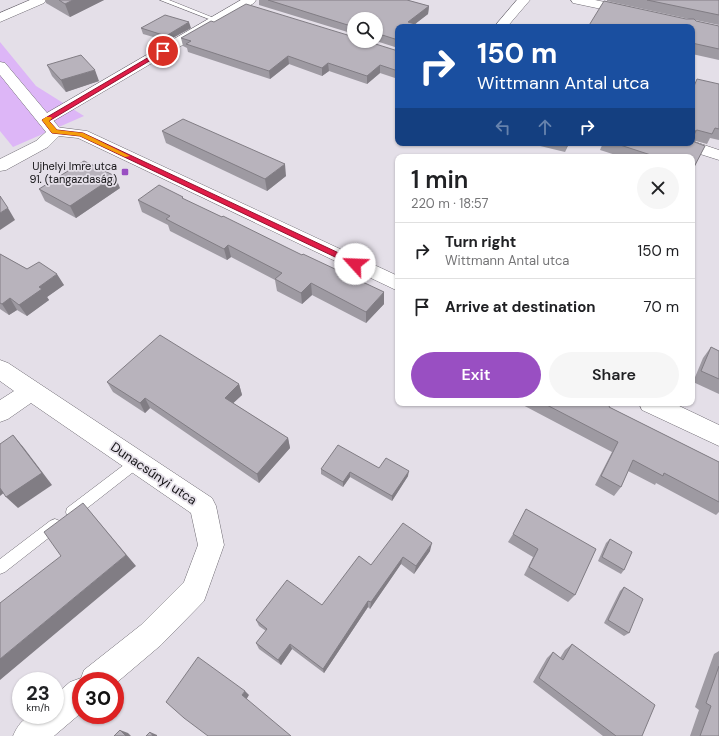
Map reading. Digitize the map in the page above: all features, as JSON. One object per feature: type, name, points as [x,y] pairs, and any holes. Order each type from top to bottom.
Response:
[{"type":"street","points":[[0,18],[40,0]]},
{"type":"street","points":[[503,24],[524,0]]},
{"type":"street","points":[[577,0],[644,14]]},
{"type":"street","points":[[0,166],[42,144],[50,126],[216,20],[250,5]]},
{"type":"street","points":[[0,66],[50,126],[81,134],[395,283]]},
{"type":"street","points":[[690,146],[719,155]]},
{"type":"street","name":"Dunacsúnyi utca","points":[[0,368],[31,391],[203,506],[211,545],[194,591],[151,635],[106,672]]},
{"type":"street","points":[[0,412],[31,391]]},
{"type":"street","points":[[656,406],[719,436]]},
{"type":"street","points":[[64,707],[72,701]]},
{"type":"street","points":[[29,736],[44,724]]},
{"type":"lane","points":[[163,0],[216,20]]},
{"type":"lane","points":[[0,567],[137,462]]},
{"type":"shaded area","points":[[0,42],[36,86],[84,116],[13,147],[0,131]]},
{"type":"building","points":[[59,0],[73,0],[65,4]]},
{"type":"building","points":[[268,0],[407,0],[429,6],[408,22],[415,24],[395,24],[395,39],[383,35],[383,12],[347,12],[347,25]]},
{"type":"building","points":[[647,0],[719,0],[719,15]]},
{"type":"building","points":[[604,1],[686,19],[694,19],[696,21],[719,26],[719,49],[695,44],[695,24],[590,24]]},
{"type":"building","points":[[246,4],[347,35],[347,48],[383,48],[383,46],[395,50],[395,70],[380,65],[367,76],[328,63],[322,68],[288,56],[269,71],[186,44],[191,41],[181,38],[211,21],[214,22]]},
{"type":"building","points":[[165,15],[189,22],[166,36],[141,28]]},
{"type":"building","points":[[81,55],[95,70],[61,80],[47,65]]},
{"type":"building","points":[[697,79],[719,84],[719,129],[715,128],[712,134],[697,130],[695,131],[695,84]]},
{"type":"building","points":[[183,119],[285,164],[265,179],[162,131]]},
{"type":"building","points":[[695,142],[705,146],[695,165],[695,154],[648,154],[623,146],[695,146]]},
{"type":"building","points":[[84,161],[115,176],[70,206],[39,189]]},
{"type":"building","points":[[159,185],[183,197],[182,198],[384,292],[366,312],[311,283],[301,293],[275,279],[282,273],[228,245],[224,249],[166,219],[170,216],[138,200]]},
{"type":"building","points":[[0,196],[8,208],[0,213]]},
{"type":"building","points":[[0,254],[27,269],[39,262],[57,274],[39,287],[42,289],[19,305],[10,298],[2,304],[0,303]]},
{"type":"building","points":[[160,335],[239,384],[225,398],[288,438],[257,474],[145,398],[140,403],[107,382]]},
{"type":"building","points":[[711,347],[719,351],[719,379],[701,371]]},
{"type":"building","points":[[549,406],[610,406],[719,462],[719,502],[664,473],[663,476],[633,460],[621,487],[601,476],[618,442]]},
{"type":"building","points":[[13,435],[42,473],[6,497],[0,488],[0,444]]},
{"type":"building","points":[[338,445],[379,468],[386,458],[409,471],[392,496],[350,472],[343,482],[321,469]]},
{"type":"building","points":[[83,503],[126,555],[0,659],[0,603],[61,556],[44,532]]},
{"type":"building","points":[[526,509],[596,549],[575,595],[529,567],[538,549],[513,534]]},
{"type":"building","points":[[403,523],[432,543],[416,566],[403,557],[371,602],[368,601],[323,669],[290,644],[278,660],[256,643],[267,629],[256,620],[287,580],[322,605],[359,556],[371,565]]},
{"type":"building","points":[[610,539],[632,552],[624,570],[602,557]]},
{"type":"building","points":[[624,587],[643,599],[629,633],[608,620]]},
{"type":"building","points":[[572,644],[655,705],[642,736],[616,736],[539,678],[553,652],[563,660]]},
{"type":"building","points":[[198,657],[245,691],[242,695],[291,736],[208,736],[184,718],[166,702]]},
{"type":"building","points":[[719,666],[719,736],[700,736],[711,706],[706,703]]},
{"type":"building","points":[[120,730],[126,736],[114,736]]},
{"type":"building","points":[[150,732],[153,736],[146,736]]},
{"type":"slow traffic","points":[[48,118],[45,120],[55,132],[81,134],[127,156]]},
{"type":"place","name":"Ujhelyi Imre utca 91. (tangazdaság)","points":[[125,172]]},
{"type":"route","points":[[163,51],[45,120],[55,132],[81,134],[355,264]]}]
